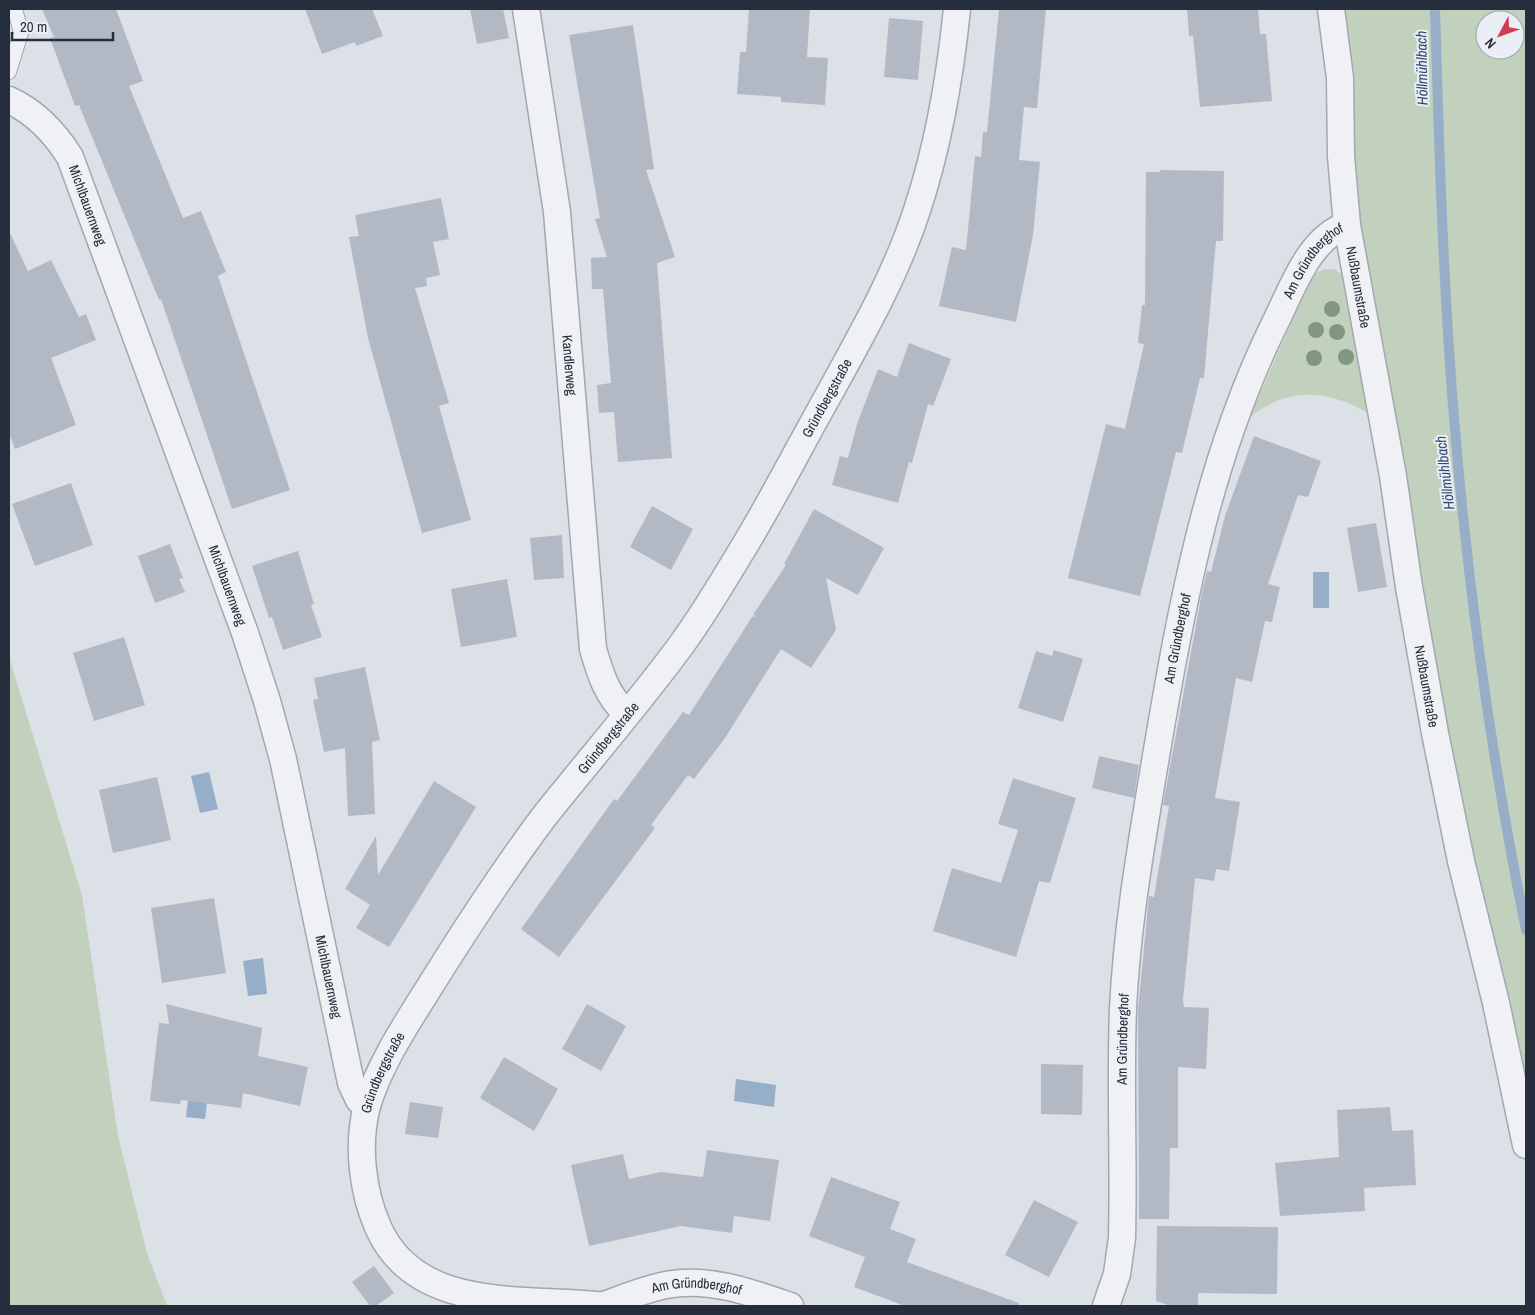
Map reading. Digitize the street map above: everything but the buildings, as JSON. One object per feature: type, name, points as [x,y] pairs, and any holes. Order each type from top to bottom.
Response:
[{"type":"street","name":"Kandlerweg","points":[[526,9],[557,212],[593,648],[600,673],[609,694],[626,714]]},
{"type":"street","name":"Gründbergstraße","points":[[604,1306],[564,1304],[464,1293],[436,1286],[412,1272],[383,1237],[368,1199],[363,1163],[368,1105],[381,1070],[475,915],[544,818],[681,646],[750,536],[852,353],[901,252],[917,210],[943,117],[956,9]]},
{"type":"street","name":"Am Gründberghof","points":[[1106,1306],[1117,1274],[1122,1238],[1124,1009],[1134,888],[1168,682],[1185,596],[1209,498],[1250,376],[1305,264],[1326,237],[1346,225],[1339,69],[1331,9]]},
{"type":"street","name":"Michlbauernweg","points":[[9,100],[37,118],[58,140],[70,157],[245,633],[283,759],[351,1083],[360,1100],[368,1105]]},
{"type":"street","name":"Nußbaumstraße","points":[[1346,225],[1393,476],[1409,587],[1436,742],[1461,861],[1496,1003],[1526,1145]]},
{"type":"street","name":"Am Gründberghof","points":[[604,1306],[666,1285],[692,1282],[735,1288],[790,1306]]},
{"type":"lane","points":[[9,72],[21,33],[15,9]]},
{"type":"green space","points":[[1342,9],[1526,9],[1526,1097],[1446,736],[1357,207]]},
{"type":"green space","points":[[1324,269],[1334,269],[1342,274],[1368,413],[1337,399],[1307,395],[1292,396],[1278,401],[1263,408],[1249,418],[1309,284],[1316,273]]},
{"type":"green space","points":[[9,657],[82,895],[118,1136],[147,1253],[167,1306],[9,1306]]},
{"type":"water","points":[[1313,572],[1329,572],[1329,608],[1313,608]]},
{"type":"water","points":[[209,772],[218,809],[200,813],[191,776]]},
{"type":"water","points":[[263,958],[267,994],[248,996],[243,961]]},
{"type":"water","points":[[191,1075],[210,1077],[205,1119],[186,1117]]},
{"type":"water","points":[[736,1079],[776,1085],[774,1107],[734,1101]]},
{"type":"waterway","name":"Höllmühlbach","points":[[1435,9],[1444,265],[1450,367],[1466,547],[1492,740],[1526,930]]}]
